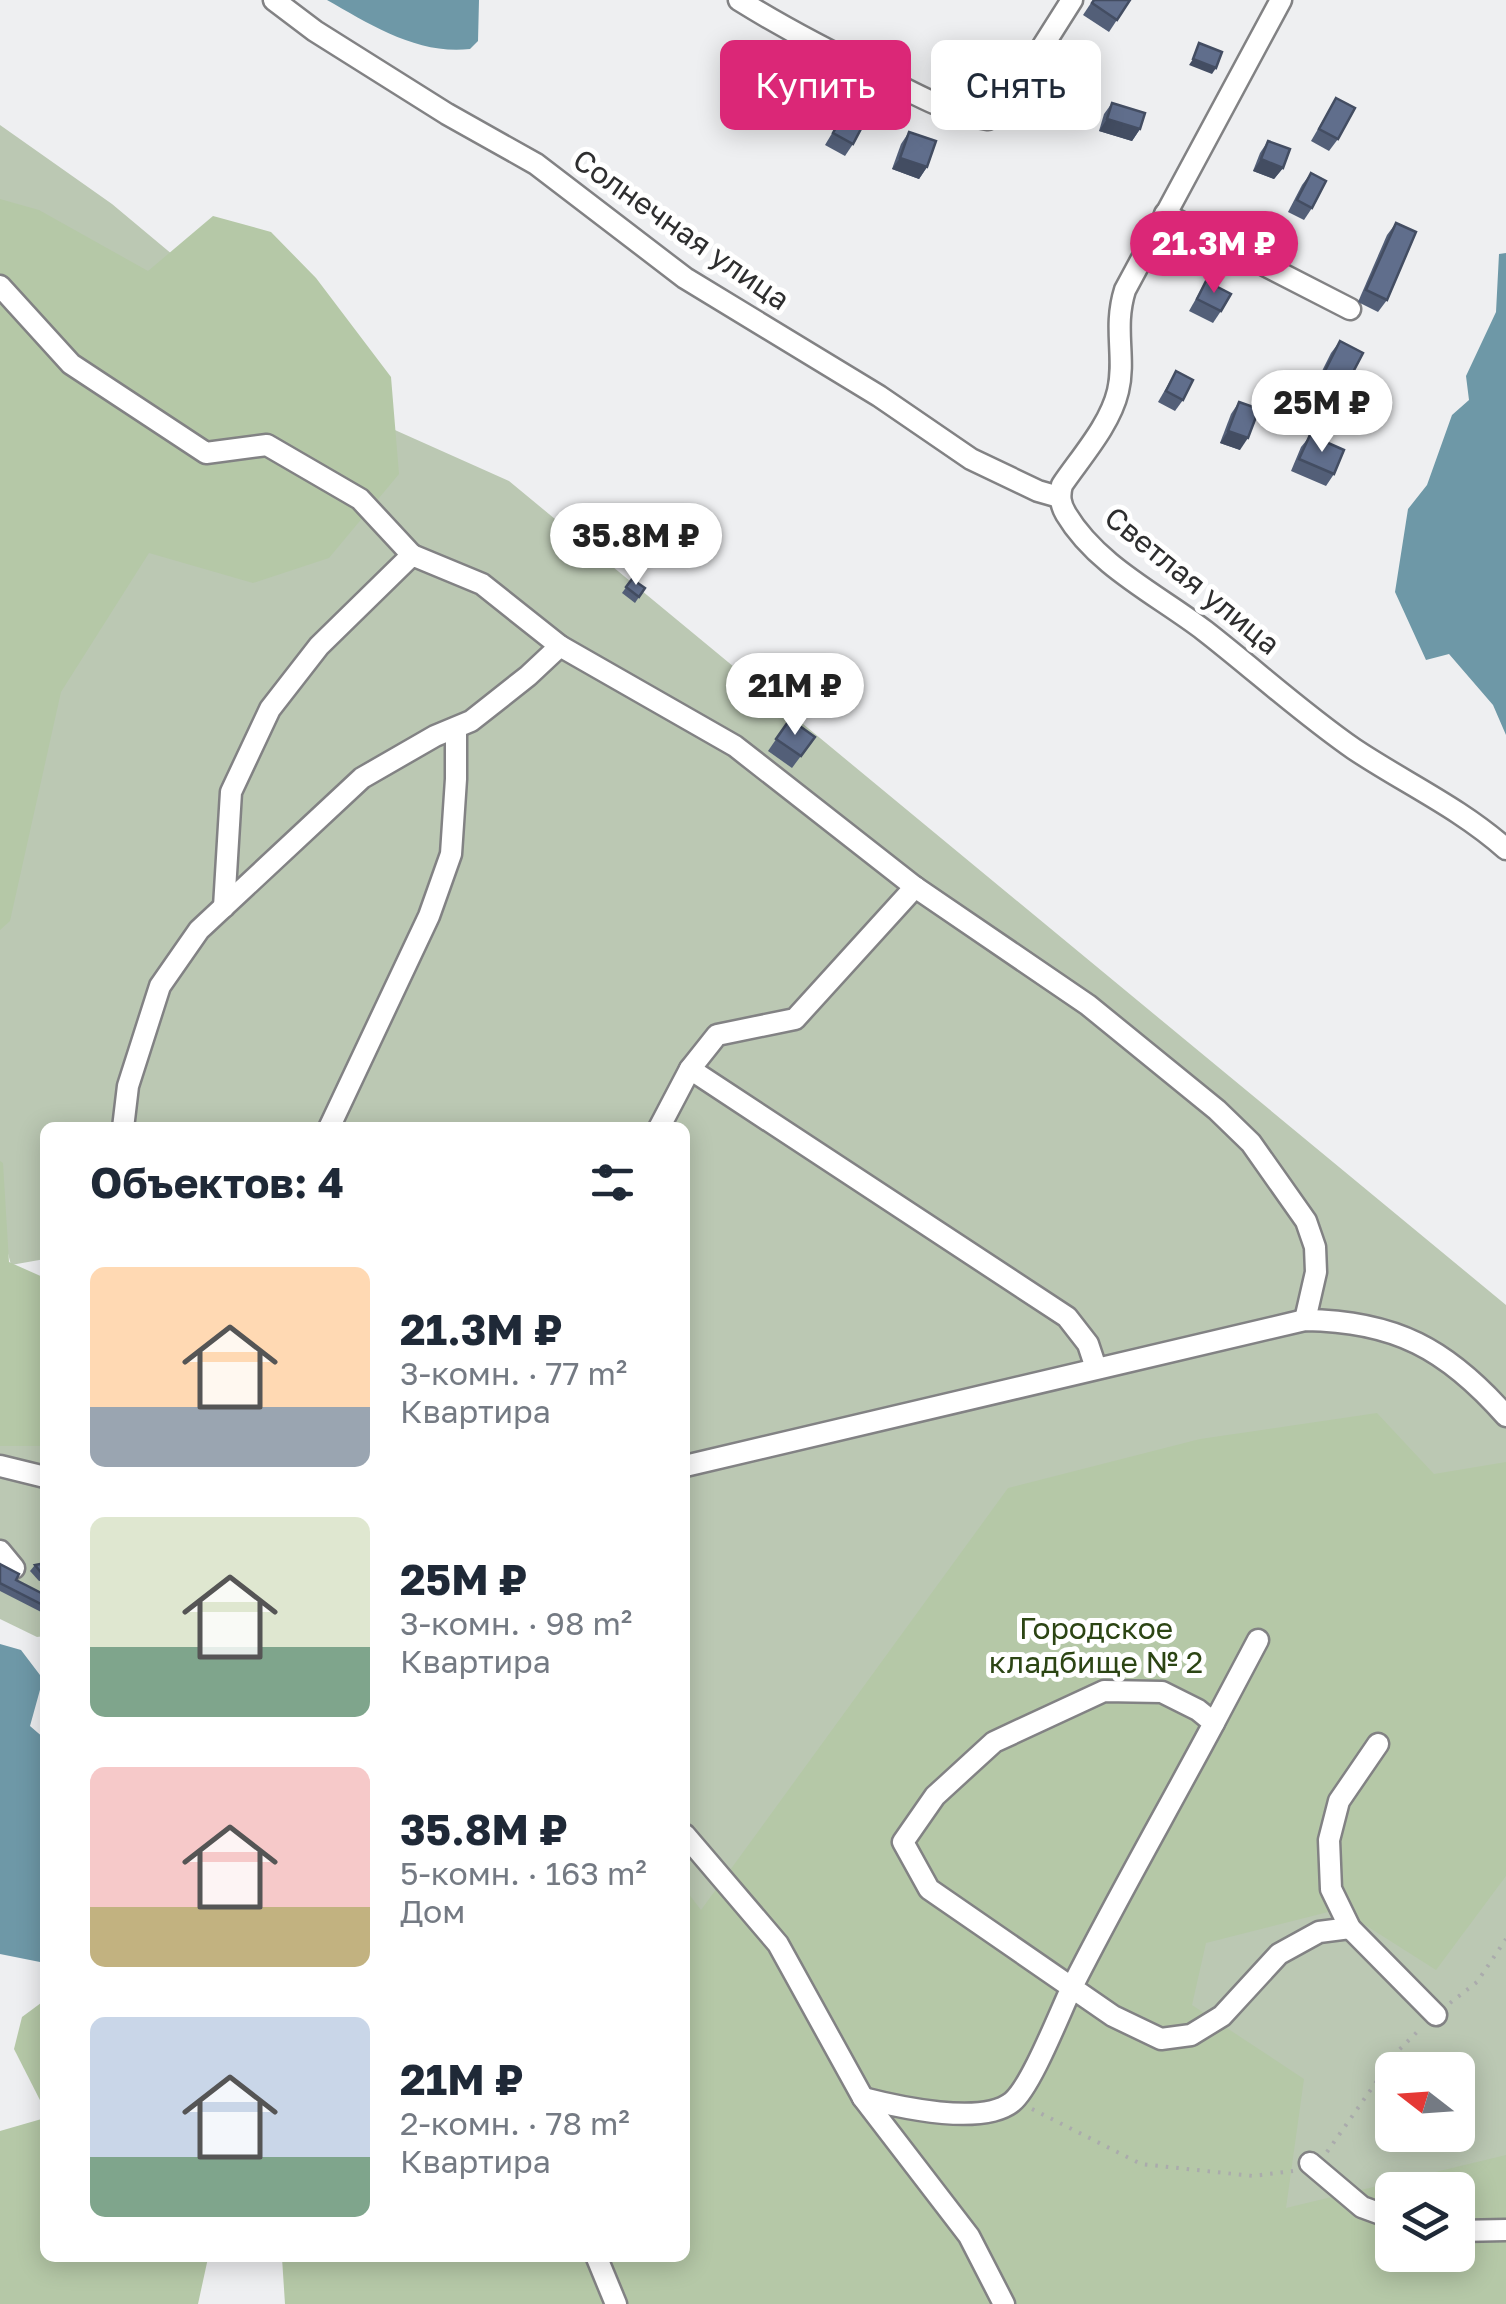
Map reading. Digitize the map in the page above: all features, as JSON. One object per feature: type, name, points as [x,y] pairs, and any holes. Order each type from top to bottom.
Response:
[{"type":"street","name":"Солнечная улица","points":[[274,0],[315,31],[536,164],[685,278],[879,396],[971,459],[1059,497]]},
{"type":"street","points":[[739,0],[791,32],[908,90],[966,116],[988,119],[1003,109],[1072,0]]},
{"type":"street","points":[[1059,497],[1062,485],[1112,410],[1119,388],[1118,314],[1125,290],[1281,0]]},
{"type":"street","points":[[1166,214],[1350,309]]},
{"type":"street","points":[[0,286],[71,364],[206,452],[266,445],[360,499],[412,555],[482,584],[560,646],[748,756],[915,887],[1088,1005],[1217,1110],[1251,1143],[1306,1221],[1315,1247],[1316,1272],[1305,1320]]},
{"type":"street","name":"Светлая улица","points":[[1059,497],[1066,514],[1102,556],[1132,580],[1202,628],[1314,720],[1412,786],[1446,803],[1506,849]]},
{"type":"street","points":[[224,907],[231,792],[270,709],[319,646],[412,555]]},
{"type":"street","points":[[125,1122],[128,1086],[160,986],[199,930],[362,778],[471,721],[560,646]]},
{"type":"street","points":[[333,1122],[429,916],[450,854],[456,728]]},
{"type":"street","points":[[662,1122],[690,1069],[717,1035],[795,1019],[915,887]]},
{"type":"street","points":[[690,1069],[1067,1318],[1088,1344],[1096,1368]]},
{"type":"street","points":[[690,1465],[1305,1320],[1350,1320],[1402,1336],[1448,1360],[1506,1416]]},
{"type":"street","points":[[0,1466],[40,1476]]},
{"type":"street","points":[[0,1551],[14,1568]]},
{"type":"street","points":[[863,2098],[917,2112],[994,2112],[1014,2101],[1258,1640]]},
{"type":"street","points":[[1214,1723],[1162,1692],[1104,1691],[994,1742],[935,1796],[903,1842],[929,1889],[1113,2016],[1161,2039],[1191,2035],[1222,2016],[1280,1954],[1318,1932],[1350,1928]]},
{"type":"street","points":[[1378,1744],[1339,1802],[1329,1840],[1332,1889],[1350,1928],[1436,2015]]},
{"type":"street","points":[[690,1842],[778,1944],[863,2098],[969,2236],[1004,2304]]},
{"type":"street","points":[[1310,2163],[1362,2206],[1375,2211]]},
{"type":"street","points":[[1475,2230],[1506,2230]]},
{"type":"street","points":[[599,2262],[616,2304]]},
{"type":"path","points":[[1014,2101],[1142,2164],[1252,2176],[1300,2170],[1330,2149],[1398,2051],[1476,1982],[1506,1939]]},
{"type":"green space","name":"Городское кладбище № 2","points":[[0,125],[112,204],[368,418],[509,481],[1506,1305],[1506,2304],[690,2258],[690,1122],[40,1122],[40,1260],[11,1265],[0,1222]]},
{"type":"green space","points":[[0,199],[39,210],[148,271],[213,216],[271,232],[316,278],[391,377],[399,474],[329,558],[253,583],[149,553],[61,692],[10,921],[0,930]]},
{"type":"green space","points":[[0,1161],[9,1262],[40,1276],[40,1446],[0,1446]]},
{"type":"green space","points":[[1377,1413],[1434,1474],[1506,1462],[1506,1876],[1436,1970],[1340,1909],[1206,1943],[1192,2005],[1304,2079],[1286,2208],[1375,2187],[1375,2272],[1475,2272],[1475,2172],[1435,2172],[1506,2155],[1506,2304],[285,2304],[282,2262],[690,2262],[690,1896],[701,1910],[1008,1488],[1200,1439]]},
{"type":"green space","points":[[0,1440],[40,1440],[40,1637],[0,1619]]},
{"type":"green space","points":[[40,2004],[40,2100],[14,2049],[22,2017]]},
{"type":"green space","points":[[40,2119],[40,2262],[207,2262],[198,2304],[0,2304],[0,2131]]},
{"type":"water","points":[[327,0],[479,0],[478,41],[470,49],[451,50],[414,43]]},
{"type":"water","points":[[1506,253],[1506,735],[1493,705],[1449,654],[1426,660],[1395,592],[1408,509],[1427,485],[1452,415],[1469,400],[1466,376],[1496,312],[1499,254]]},
{"type":"water","points":[[0,1644],[21,1650],[40,1675],[30,1726],[40,1735],[40,1962],[0,1954]]},
{"type":"building","points":[[1130,0],[1117,20],[1092,3]]},
{"type":"building","points":[[1199,43],[1222,52],[1216,68],[1193,59]]},
{"type":"building","points":[[1336,98],[1355,108],[1338,139],[1319,129]]},
{"type":"building","points":[[1112,103],[1145,113],[1140,129],[1107,119]]},
{"type":"building","points":[[835,130],[860,130],[853,144],[833,133]]},
{"type":"building","points":[[909,132],[936,141],[927,167],[900,158]]},
{"type":"building","points":[[1268,141],[1290,149],[1283,168],[1261,159]]},
{"type":"building","points":[[1311,173],[1326,181],[1312,208],[1297,200]]},
{"type":"building","points":[[1396,223],[1416,232],[1387,300],[1366,290]]},
{"type":"building","points":[[1206,281],[1231,294],[1221,311],[1197,299]]},
{"type":"building","points":[[1340,341],[1363,353],[1341,395],[1319,383]]},
{"type":"building","points":[[1176,371],[1193,380],[1183,400],[1166,391]]},
{"type":"building","points":[[1324,401],[1343,409],[1334,430],[1315,422]]},
{"type":"building","points":[[1239,402],[1259,409],[1248,438],[1228,431]]},
{"type":"building","points":[[1310,435],[1344,450],[1334,474],[1299,459]]},
{"type":"building","points":[[632,579],[645,588],[639,597],[626,587]]},
{"type":"building","points":[[790,719],[815,737],[801,756],[776,739]]},
{"type":"building","points":[[0,1564],[19,1574],[16,1580],[40,1592],[40,1603],[0,1583]]}]
